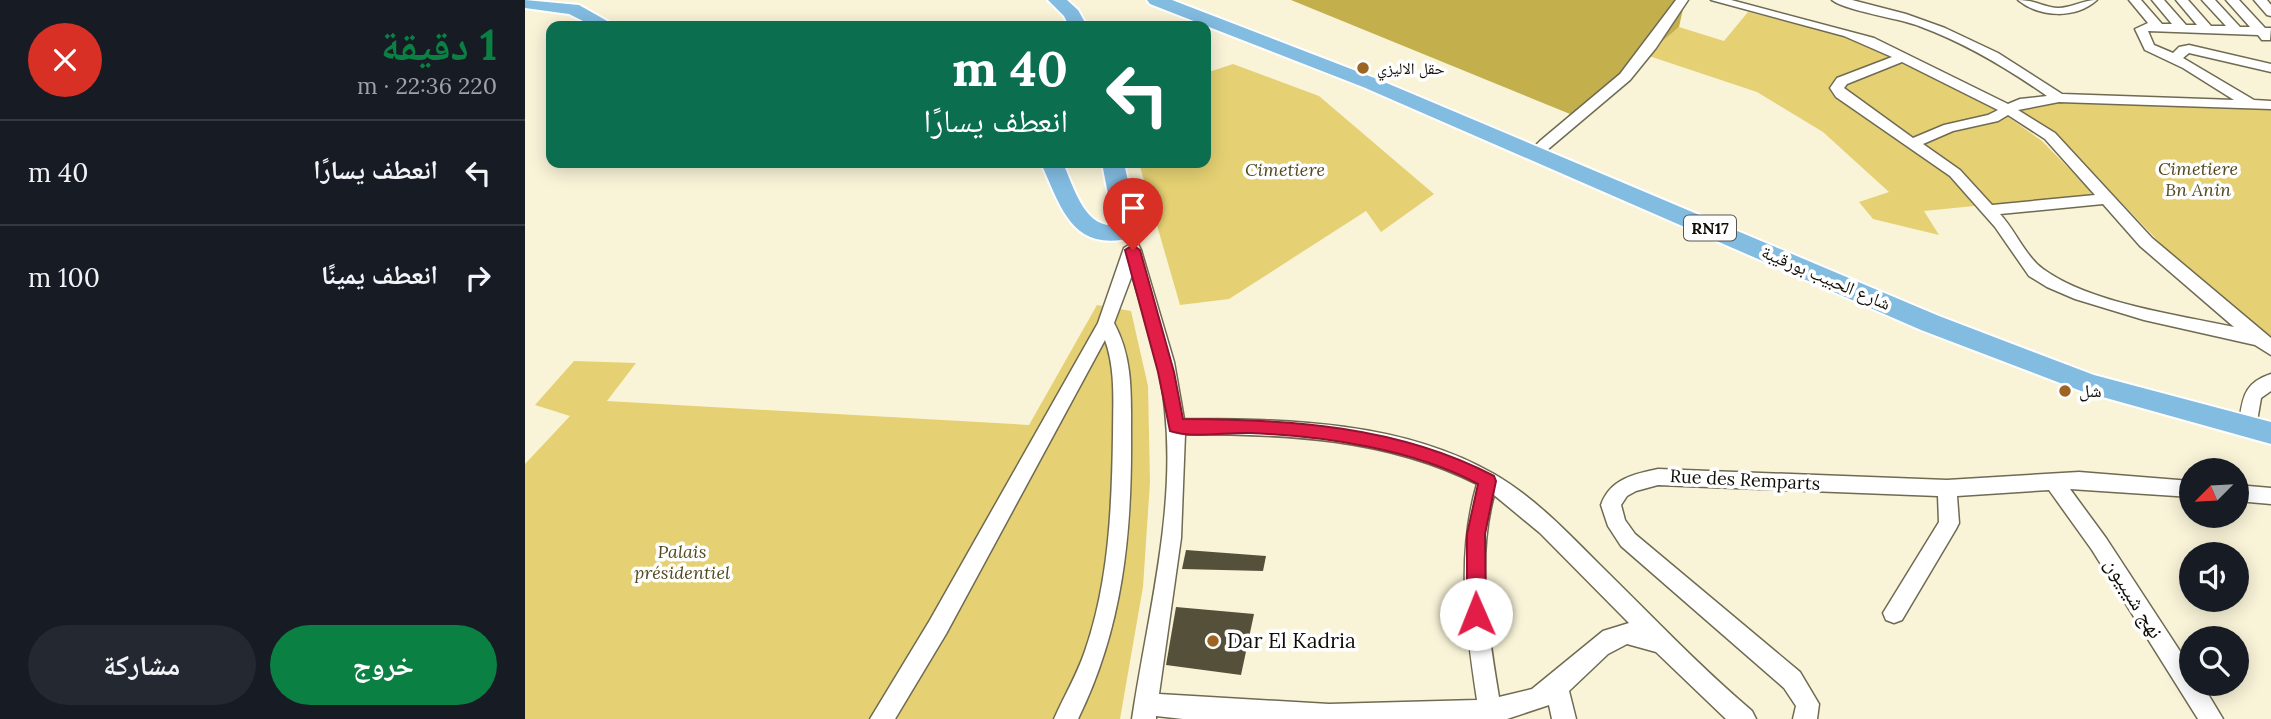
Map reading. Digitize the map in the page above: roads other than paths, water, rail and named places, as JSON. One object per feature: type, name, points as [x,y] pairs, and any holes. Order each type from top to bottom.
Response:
[{"type":"main road","points":[[1057,0],[1075,21]]},
{"type":"main road","name":"شارع الحبيب بورقيبة","points":[[1156,0],[1541,147]]},
{"type":"main road","name":"شارع الحبيب بورقيبة","points":[[1184,0],[1316,47],[1930,323],[2090,384],[2256,418],[2271,433]]},
{"type":"main road","points":[[525,3],[573,9],[597,21]]},
{"type":"main road","points":[[1054,168],[1070,205],[1094,230],[1102,234],[1127,230],[1114,168]]},
{"type":"street","points":[[1541,147],[1576,121],[1638,64],[1657,41],[1682,0]]},
{"type":"street","points":[[1717,0],[1848,33],[1904,57],[2009,110],[2061,146],[2146,242],[2175,269],[2268,344]]},
{"type":"street","points":[[1838,0],[1918,22],[1962,39],[2019,71],[2059,98]]},
{"type":"street","points":[[2024,0],[2063,12],[2071,11],[2091,0]]},
{"type":"street","points":[[2135,0],[2158,27]]},
{"type":"street","points":[[2158,0],[2183,29]]},
{"type":"street","points":[[2182,0],[2208,30]]},
{"type":"street","points":[[2208,0],[2237,31]]},
{"type":"street","points":[[2232,0],[2268,35]]},
{"type":"street","points":[[2260,0],[2271,12]]},
{"type":"street","points":[[2249,103],[2175,59],[2149,47],[2141,32],[2146,27],[2158,27],[2268,35]]},
{"type":"street","points":[[2175,59],[2183,50],[2189,48],[2271,68]]},
{"type":"street","points":[[1904,57],[1842,81],[1837,88],[1849,100],[1955,173],[1988,210],[2035,272],[2081,295],[2144,314],[2268,344]]},
{"type":"street","points":[[1913,143],[1949,128],[1993,118],[2020,103],[2059,98],[2271,105]]},
{"type":"street","points":[[1988,210],[2108,199]]},
{"type":"street","points":[[882,719],[938,627],[1106,323],[1127,230]]},
{"type":"street","points":[[1127,230],[1166,372],[1176,426],[1176,473],[1169,540],[1145,712],[1397,717],[1490,710],[1526,704],[1557,688],[1609,640],[1622,634],[1634,634],[1661,642]]},
{"type":"street","points":[[1066,719],[1097,646],[1113,589],[1120,539],[1122,380],[1119,352],[1106,323]]},
{"type":"street","points":[[2256,418],[2252,395],[2271,381]]},
{"type":"street","points":[[1176,426],[1252,426],[1351,437],[1401,446],[1444,460],[1488,481],[1554,534],[1697,680],[1744,719]]},
{"type":"street","name":"Rue des Remparts","points":[[1805,719],[1808,704],[1792,680],[1628,540],[1612,519],[1611,505],[1614,496],[1637,481],[1658,477],[1947,488],[2053,480],[2179,488]]},
{"type":"street","name":"نهج شيبيون","points":[[2053,480],[2099,544],[2211,719]]},
{"type":"street","points":[[1488,481],[1476,534],[1475,560],[1476,614],[1490,710]]},
{"type":"street","points":[[1894,613],[1949,523],[1947,488]]},
{"type":"street","points":[[2249,494],[2271,496]]},
{"type":"street","points":[[1557,688],[1564,719]]},
{"type":"place","name":"حقل الاليزي","points":[[1363,68]]},
{"type":"place","name":"شل","points":[[2065,391]]},
{"type":"place","name":"Dar El Kadria","points":[[1213,641]]},
{"type":"park label","name":"Cimetiere","points":[[1285,170]]},
{"type":"park label","name":"Cimetiere Bn Anin","points":[[2198,179]]},
{"type":"park label","name":"Palais présidentiel","points":[[682,562]]}]
